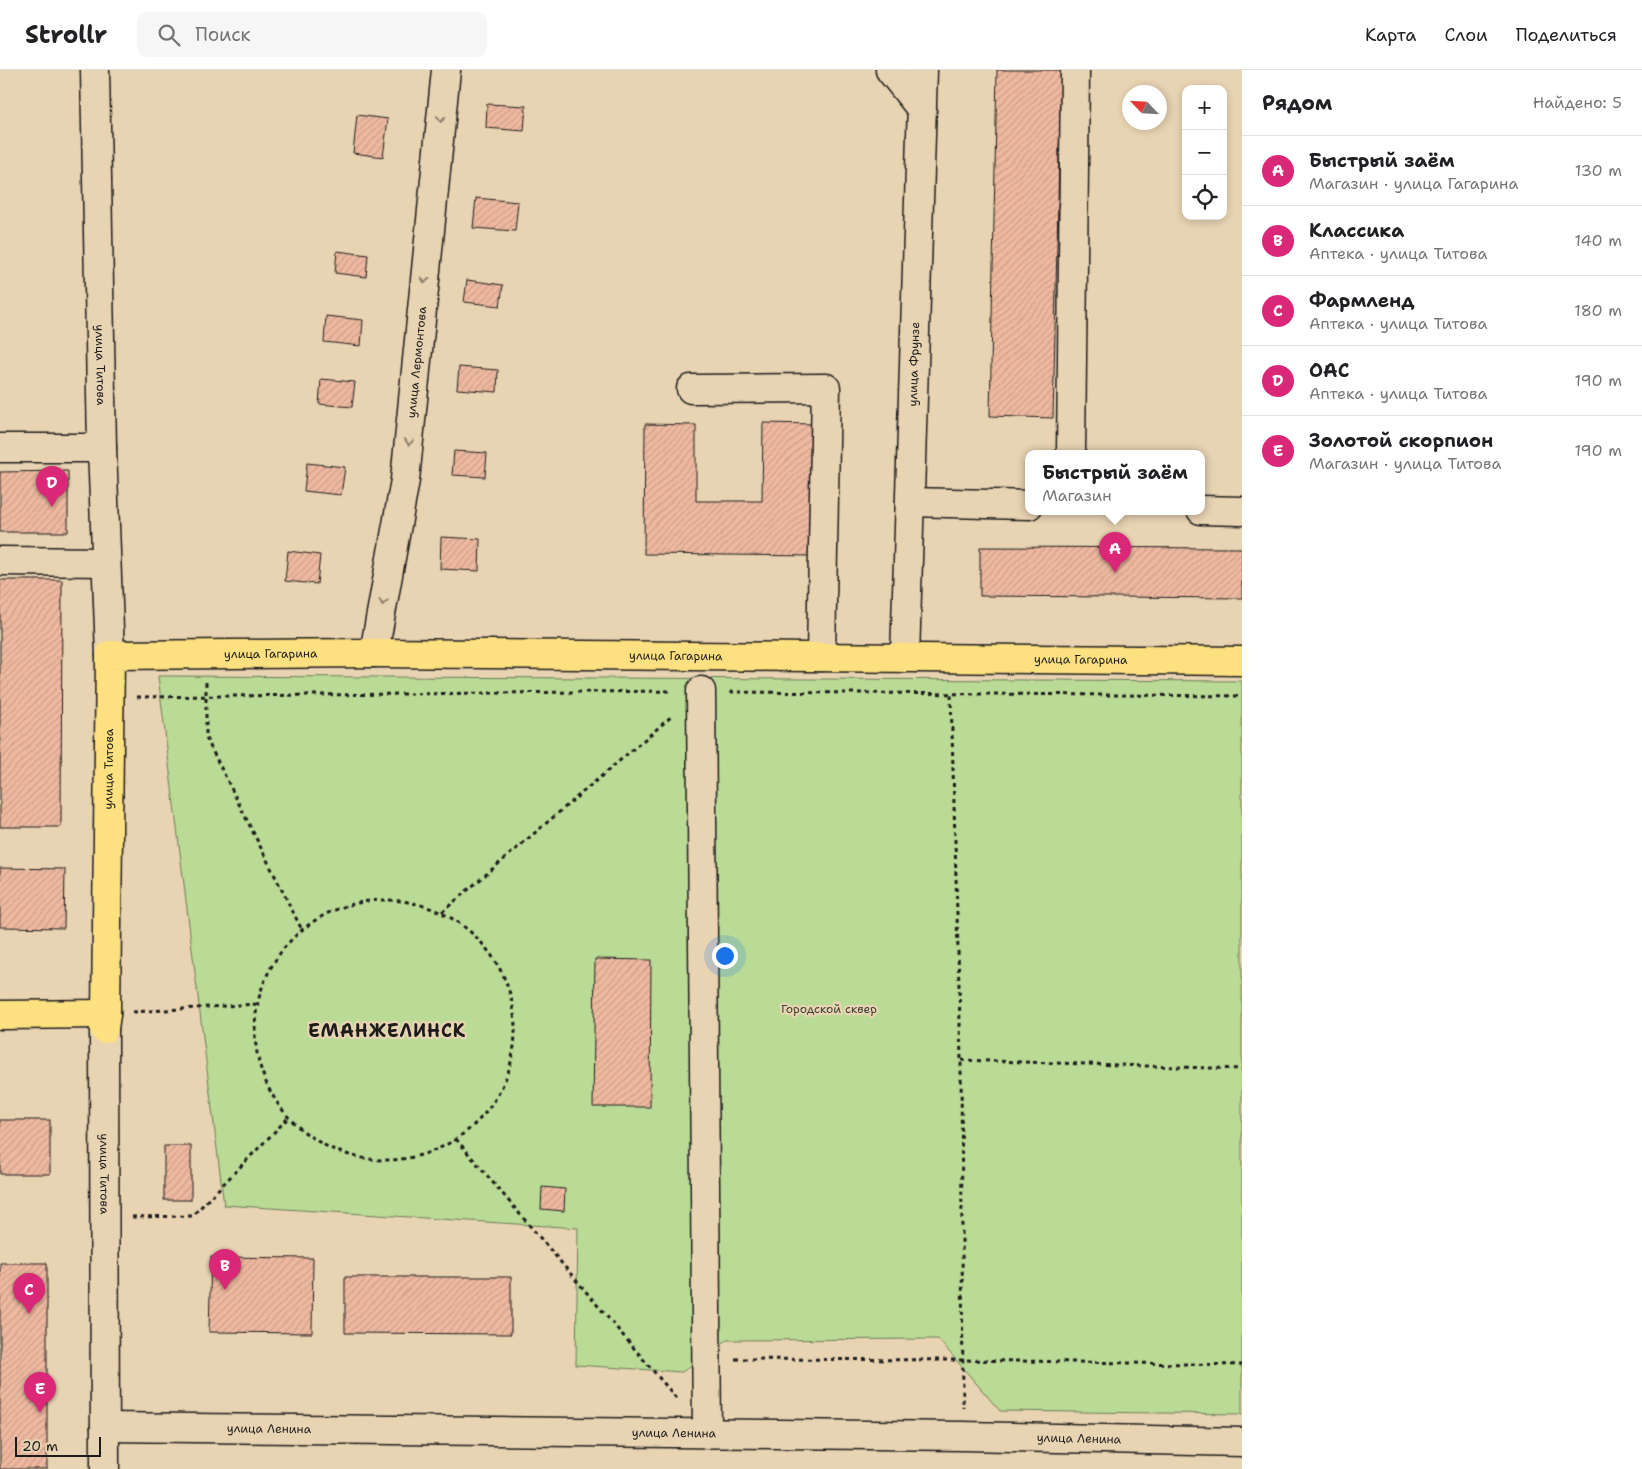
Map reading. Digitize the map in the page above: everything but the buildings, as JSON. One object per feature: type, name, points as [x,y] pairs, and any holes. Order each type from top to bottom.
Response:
[{"type":"main road","name":"улица Гагарина","points":[[110,655],[374,653],[1242,661]]},
{"type":"main road","name":"улица Титова","points":[[105,1022],[110,655]]},
{"type":"main road","points":[[0,1015],[105,1022]]},
{"type":"street","name":"улица Титова","points":[[95,70],[102,448],[110,655]]},
{"type":"street","name":"улица Лермонтова","points":[[374,653],[405,480],[446,70]]},
{"type":"street","points":[[890,70],[922,110]]},
{"type":"street","name":"улица Фрунзе","points":[[905,658],[923,70]]},
{"type":"street","points":[[1071,450],[1075,70]]},
{"type":"street","points":[[691,389],[826,388],[821,658]]},
{"type":"street","points":[[0,448],[102,448]]},
{"type":"street","points":[[910,502],[1025,505]]},
{"type":"street","points":[[1205,510],[1242,511]]},
{"type":"street","points":[[0,561],[106,562]]},
{"type":"street","points":[[701,691],[707,1434]]},
{"type":"street","name":"улица Титова","points":[[105,1022],[105,1469]]},
{"type":"street","name":"улица Ленина","points":[[105,1428],[963,1436],[1242,1442]]},
{"type":"path","points":[[209,654],[205,698],[206,738],[302,928]]},
{"type":"path","points":[[442,912],[701,691]]},
{"type":"path","points":[[951,695],[961,1060],[963,1436]]},
{"type":"path","points":[[389,899],[416,902],[442,912],[468,928],[493,957],[505,976],[514,1006],[516,1037],[510,1067],[498,1095],[480,1120],[456,1139],[429,1153],[399,1160],[368,1160],[339,1152],[312,1138],[288,1118],[271,1093],[259,1065],[255,1034],[257,1004],[264,980],[276,958],[302,928],[335,909],[361,901],[389,899]]},
{"type":"path","points":[[105,1022],[257,1004]]},
{"type":"path","points":[[961,1060],[1242,1069]]},
{"type":"path","points":[[104,1217],[192,1216],[288,1118]]},
{"type":"path","points":[[456,1139],[707,1434]]},
{"type":"path","points":[[707,1359],[963,1360],[1242,1365]]},
{"type":"green space","name":"Городской сквер","points":[[158,676],[1242,681],[1242,1414],[1000,1411],[938,1339],[727,1340],[682,1372],[576,1365],[578,1228],[224,1205]]},
{"type":"place","name":"ОАС","points":[[52,507]]},
{"type":"place","name":"Быстрый заём","points":[[1115,573]]},
{"type":"place","name":"Классика","points":[[225,1290]]},
{"type":"place","name":"Фармленд","points":[[29,1314]]},
{"type":"place","name":"Золотой скорпион","points":[[40,1413]]},
{"type":"district","name":"ЕМАНЖЕЛИНСК","points":[[387,1031]]}]
